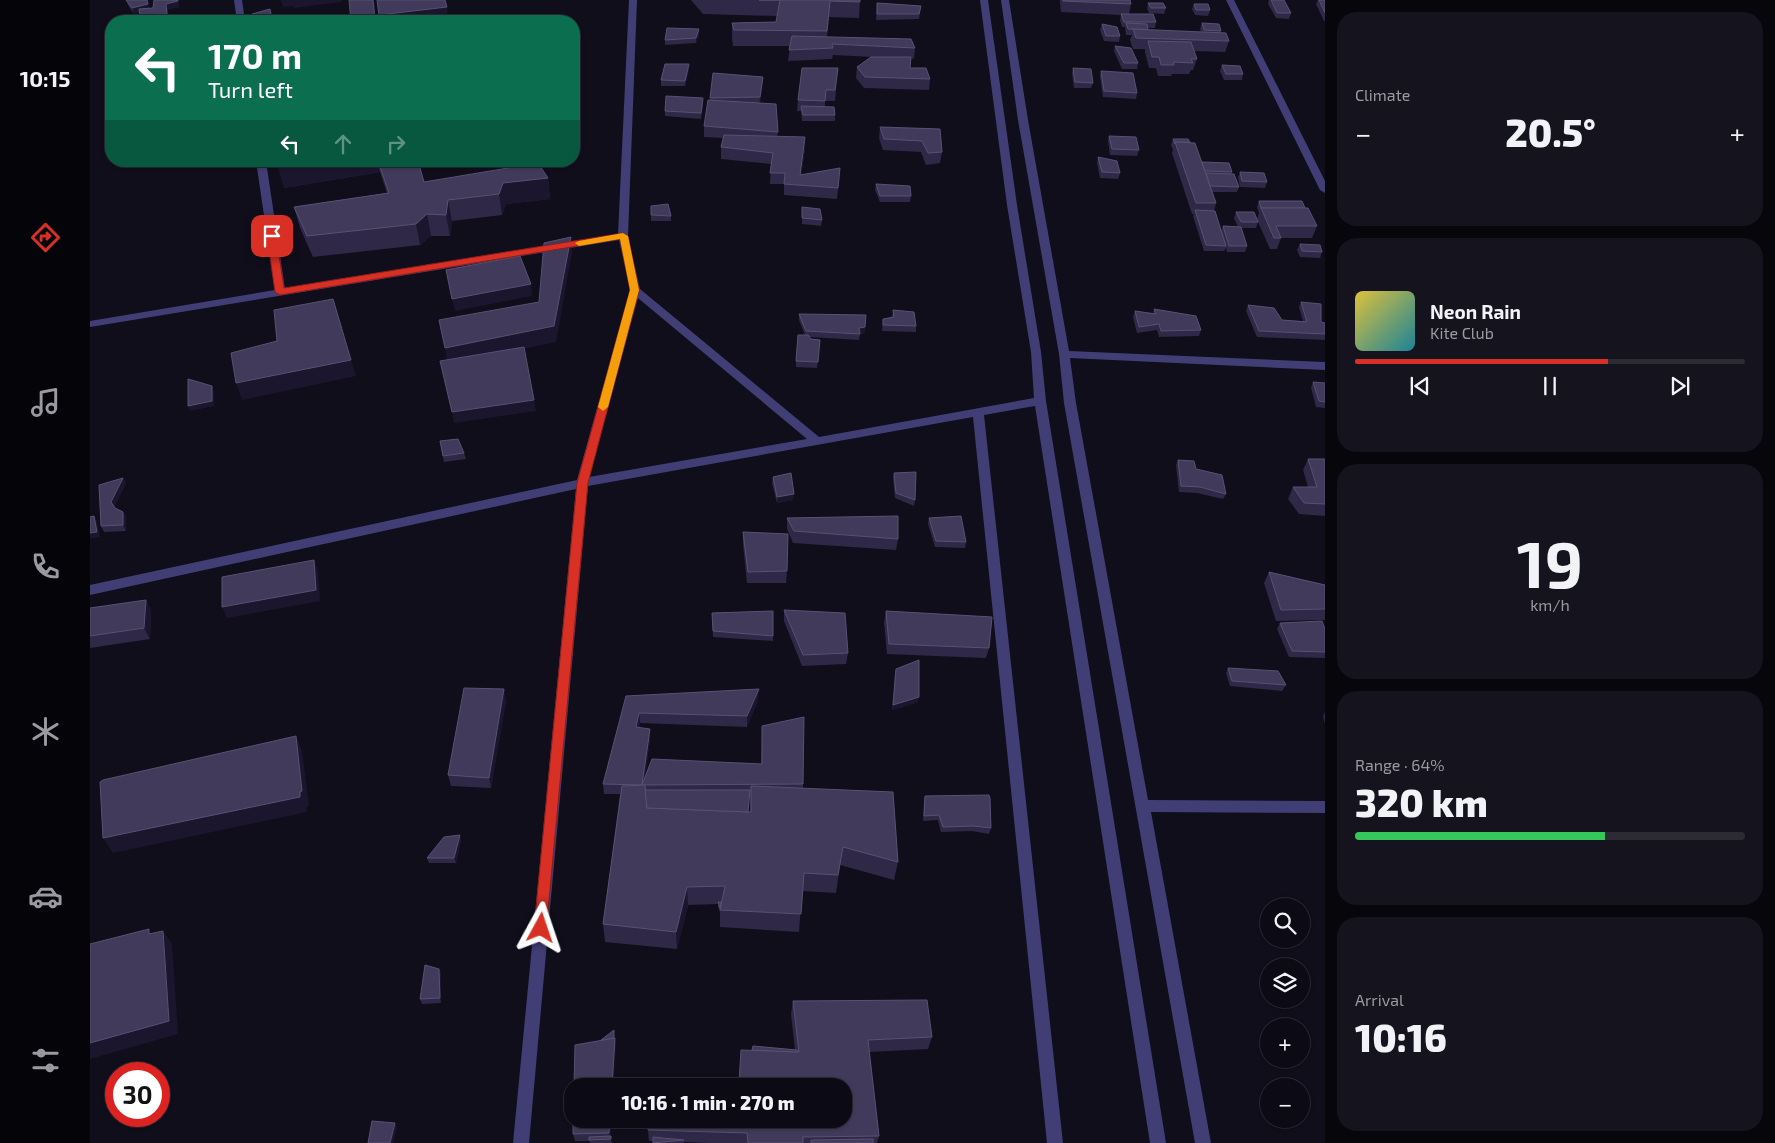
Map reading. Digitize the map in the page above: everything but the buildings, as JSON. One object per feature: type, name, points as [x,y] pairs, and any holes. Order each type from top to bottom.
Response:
[{"type":"street","points":[[238,0],[240,15]]},
{"type":"street","points":[[521,1143],[582,483],[635,290],[623,236],[633,0]]},
{"type":"street","points":[[984,0],[1012,205],[1036,352],[1040,401],[1158,1143]]},
{"type":"street","points":[[1005,0],[1023,120],[1064,354],[1070,403],[1203,1143]]},
{"type":"street","points":[[1230,0],[1325,190]]},
{"type":"street","points":[[262,167],[280,292]]},
{"type":"street","points":[[90,324],[623,236]]},
{"type":"street","points":[[635,290],[817,441]]},
{"type":"street","points":[[1064,354],[1325,366]]},
{"type":"street","points":[[90,590],[582,483],[1040,401]]},
{"type":"street","points":[[978,412],[1055,1143]]},
{"type":"street","points":[[1143,806],[1325,807]]},
{"type":"slow traffic","points":[[579,243],[623,236],[635,290],[603,407]]},
{"type":"route","points":[[272,236],[280,292],[623,236],[635,290],[582,483],[541,928]]}]
